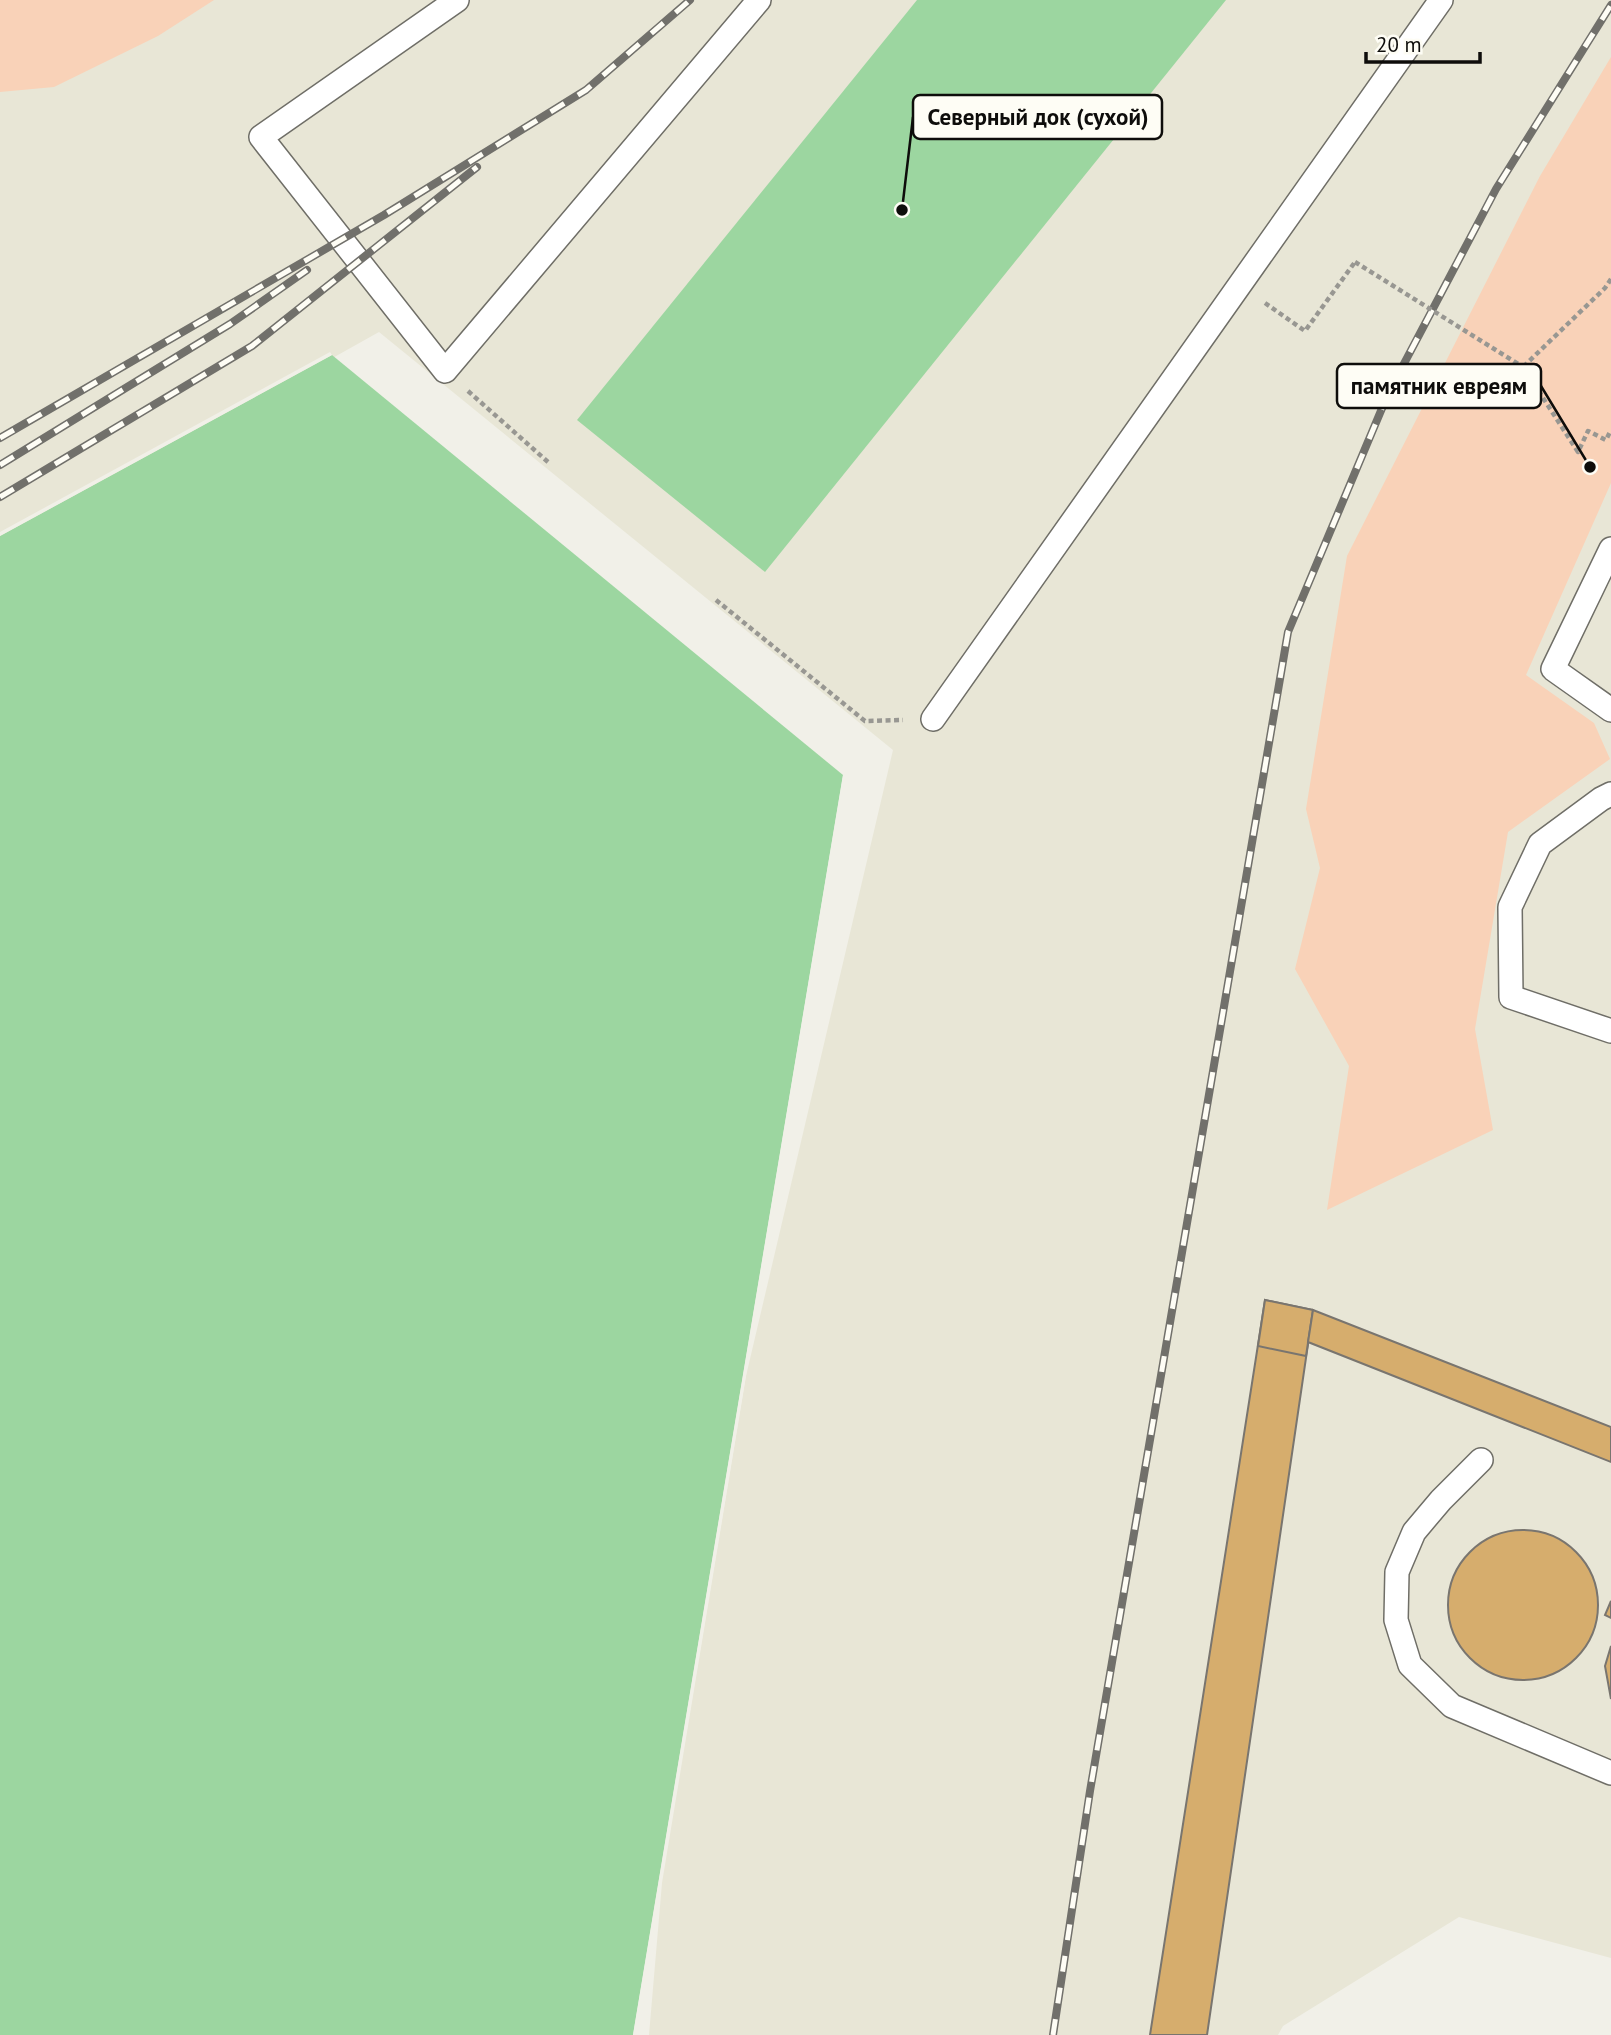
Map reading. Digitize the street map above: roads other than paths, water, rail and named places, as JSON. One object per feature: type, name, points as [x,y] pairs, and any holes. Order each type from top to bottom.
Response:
[{"type":"lane","points":[[457,0],[261,137],[445,371],[760,0]]},
{"type":"lane","points":[[933,719],[1441,0]]},
{"type":"lane","points":[[1611,549],[1553,669],[1611,710]]},
{"type":"lane","points":[[1611,794],[1539,844],[1510,907],[1510,958],[1511,997],[1611,1031]]},
{"type":"lane","points":[[1481,1461],[1441,1500],[1414,1532],[1397,1572],[1396,1620],[1410,1665],[1452,1706],[1611,1773]]},
{"type":"railway","points":[[0,438],[384,215],[586,90],[690,0]]},
{"type":"railway","points":[[1053,2035],[1090,1791],[1288,632],[1388,394],[1496,189],[1611,5]]},
{"type":"railway","points":[[0,497],[252,346],[477,167]]},
{"type":"railway","points":[[0,465],[230,324],[307,270]]},
{"type":"place","name":"Северный док (сухой)","points":[[902,210]]},
{"type":"place","name":"памятник евреям","points":[[1590,467]]}]
